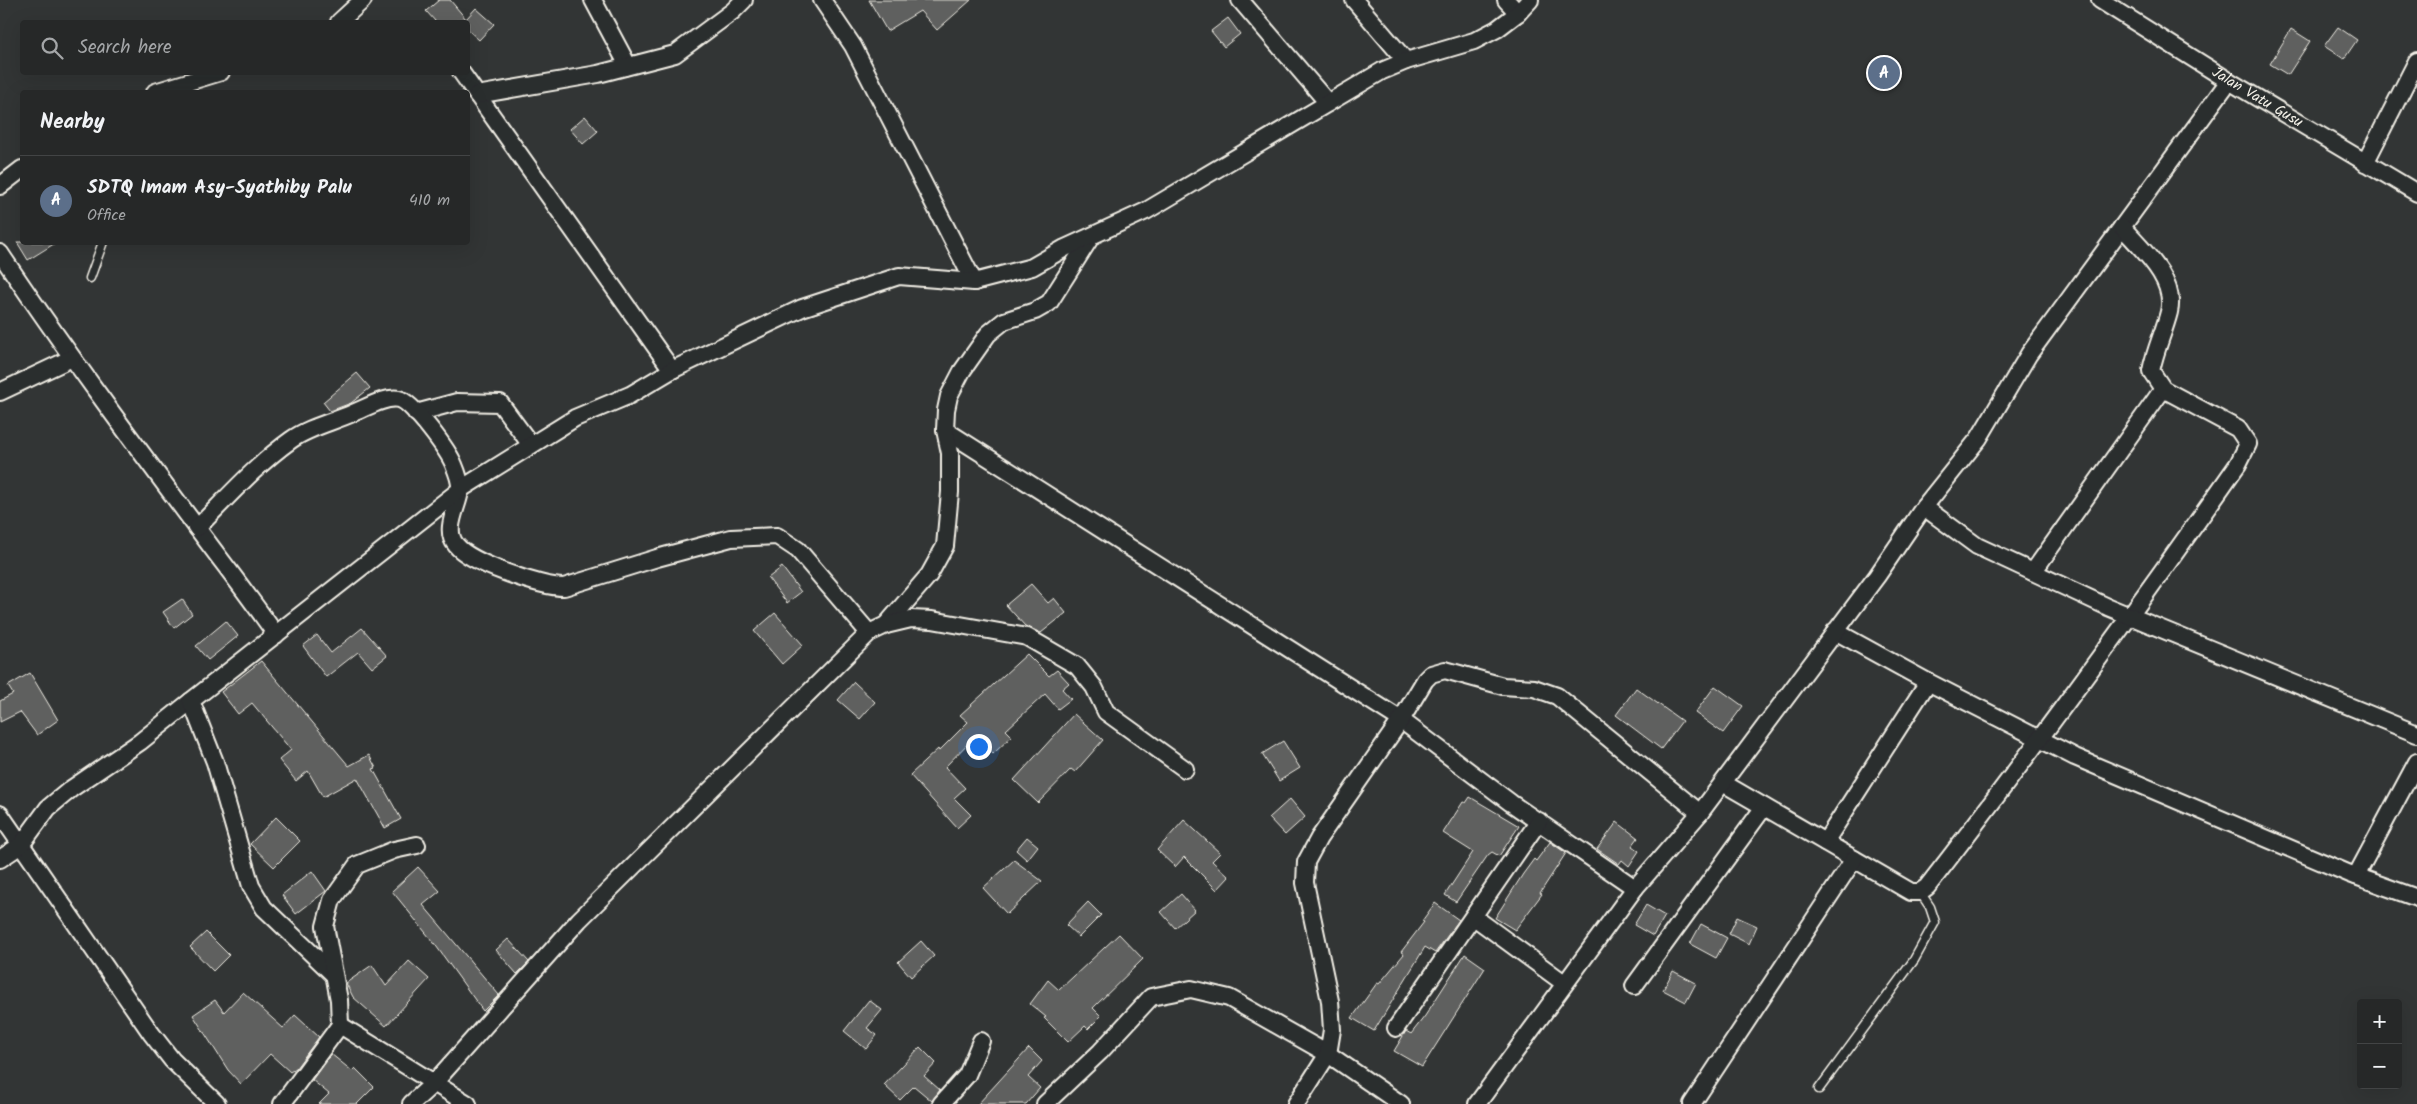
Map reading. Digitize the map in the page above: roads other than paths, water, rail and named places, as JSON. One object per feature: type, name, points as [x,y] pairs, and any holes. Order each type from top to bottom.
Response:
[{"type":"street","points":[[341,20],[362,0]]},
{"type":"street","points":[[593,0],[625,60],[624,67]]},
{"type":"street","points":[[477,95],[550,84],[675,54],[733,11],[744,0]]},
{"type":"street","points":[[822,0],[852,46],[974,282]]},
{"type":"street","points":[[1240,0],[1328,103]]},
{"type":"street","points":[[1354,0],[1406,61]]},
{"type":"street","points":[[1506,0],[1518,13]]},
{"type":"street","points":[[0,859],[21,844],[48,808],[71,788],[140,742],[461,489],[575,418],[630,395],[672,370],[802,308],[899,276],[974,282],[1032,267],[1065,248],[1091,238],[1146,210],[1382,71],[1406,61],[1474,41],[1497,29],[1518,13],[1530,0]]},
{"type":"street","name":"Jalan Vatu Gusu","points":[[2100,0],[2228,81],[2417,193]]},
{"type":"street","points":[[2366,163],[2417,61]]},
{"type":"street","points":[[162,90],[211,75]]},
{"type":"street","points":[[463,75],[672,370]]},
{"type":"street","points":[[1479,1103],[1564,983],[1635,888],[1723,783],[1877,576],[1924,507],[1978,438],[2029,354],[2228,81]]},
{"type":"street","points":[[0,186],[20,171]]},
{"type":"street","points":[[1723,783],[1910,892],[1920,892],[1927,887],[2040,740],[2131,617],[2238,464],[2248,444],[2238,429],[2164,389],[2151,371],[2155,349],[2169,310],[2168,286],[2151,260],[2122,226]]},
{"type":"street","points":[[886,625],[929,575],[945,546],[950,492],[950,453],[945,430],[949,396],[976,349],[988,334],[1004,321],[1035,311],[1049,303],[1091,238]]},
{"type":"street","points":[[0,253],[72,358],[196,528],[239,582],[276,635]]},
{"type":"street","points":[[0,392],[72,358]]},
{"type":"street","points":[[2033,572],[2164,389]]},
{"type":"street","points":[[196,528],[262,464],[291,440],[310,429],[327,425],[390,399],[402,400],[416,413],[451,458],[461,489],[450,530],[455,545],[478,560],[528,580],[551,587],[564,588],[657,558],[731,538],[777,536],[798,550],[869,633]]},
{"type":"street","points":[[416,413],[457,402],[500,403],[531,445]]},
{"type":"street","points":[[945,430],[1401,720],[1539,821],[1635,888]]},
{"type":"street","points":[[1924,507],[1977,546],[2033,572],[2131,617],[2417,734]]},
{"type":"street","points":[[411,1104],[434,1083],[579,920],[869,633],[886,625],[911,619],[932,620],[1027,637],[1077,666],[1094,686],[1106,712],[1185,769]]},
{"type":"street","points":[[1836,631],[1928,682],[2040,740],[2356,876],[2417,898]]},
{"type":"street","points":[[1296,1104],[1328,1054],[1332,1030],[1330,1001],[1306,894],[1306,862],[1319,838],[1401,720],[1425,680],[1431,674],[1445,670],[1503,686],[1541,691],[1557,696],[1700,812]]},
{"type":"street","points":[[1825,842],[1928,682]]},
{"type":"street","points":[[191,701],[215,762],[251,886],[264,908],[332,973]]},
{"type":"street","points":[[2356,876],[2417,762]]},
{"type":"street","points":[[1634,986],[1764,807]]},
{"type":"street","points":[[0,814],[151,1033],[172,1060],[217,1104]]},
{"type":"street","points":[[1396,1028],[1539,821]]},
{"type":"street","points":[[282,1104],[340,1024],[339,1000],[332,973],[325,926],[332,900],[357,865],[394,850],[416,845]]},
{"type":"street","points":[[1692,1104],[1854,859]]},
{"type":"street","points":[[1474,917],[1564,983]]},
{"type":"street","points":[[1045,1104],[1100,1052],[1151,997],[1191,989],[1229,998],[1328,1054],[1401,1104]]},
{"type":"street","points":[[340,1024],[468,1104]]},
{"type":"street","points":[[940,1104],[966,1075],[981,1041]]},
{"type":"lane","points":[[90,278],[102,245]]},
{"type":"lane","points":[[1819,1089],[1914,960],[1935,922],[1930,907],[1920,892]]},
{"type":"place","name":"SDTQ Imam Asy-Syathiby Palu","points":[[1884,73]]}]
